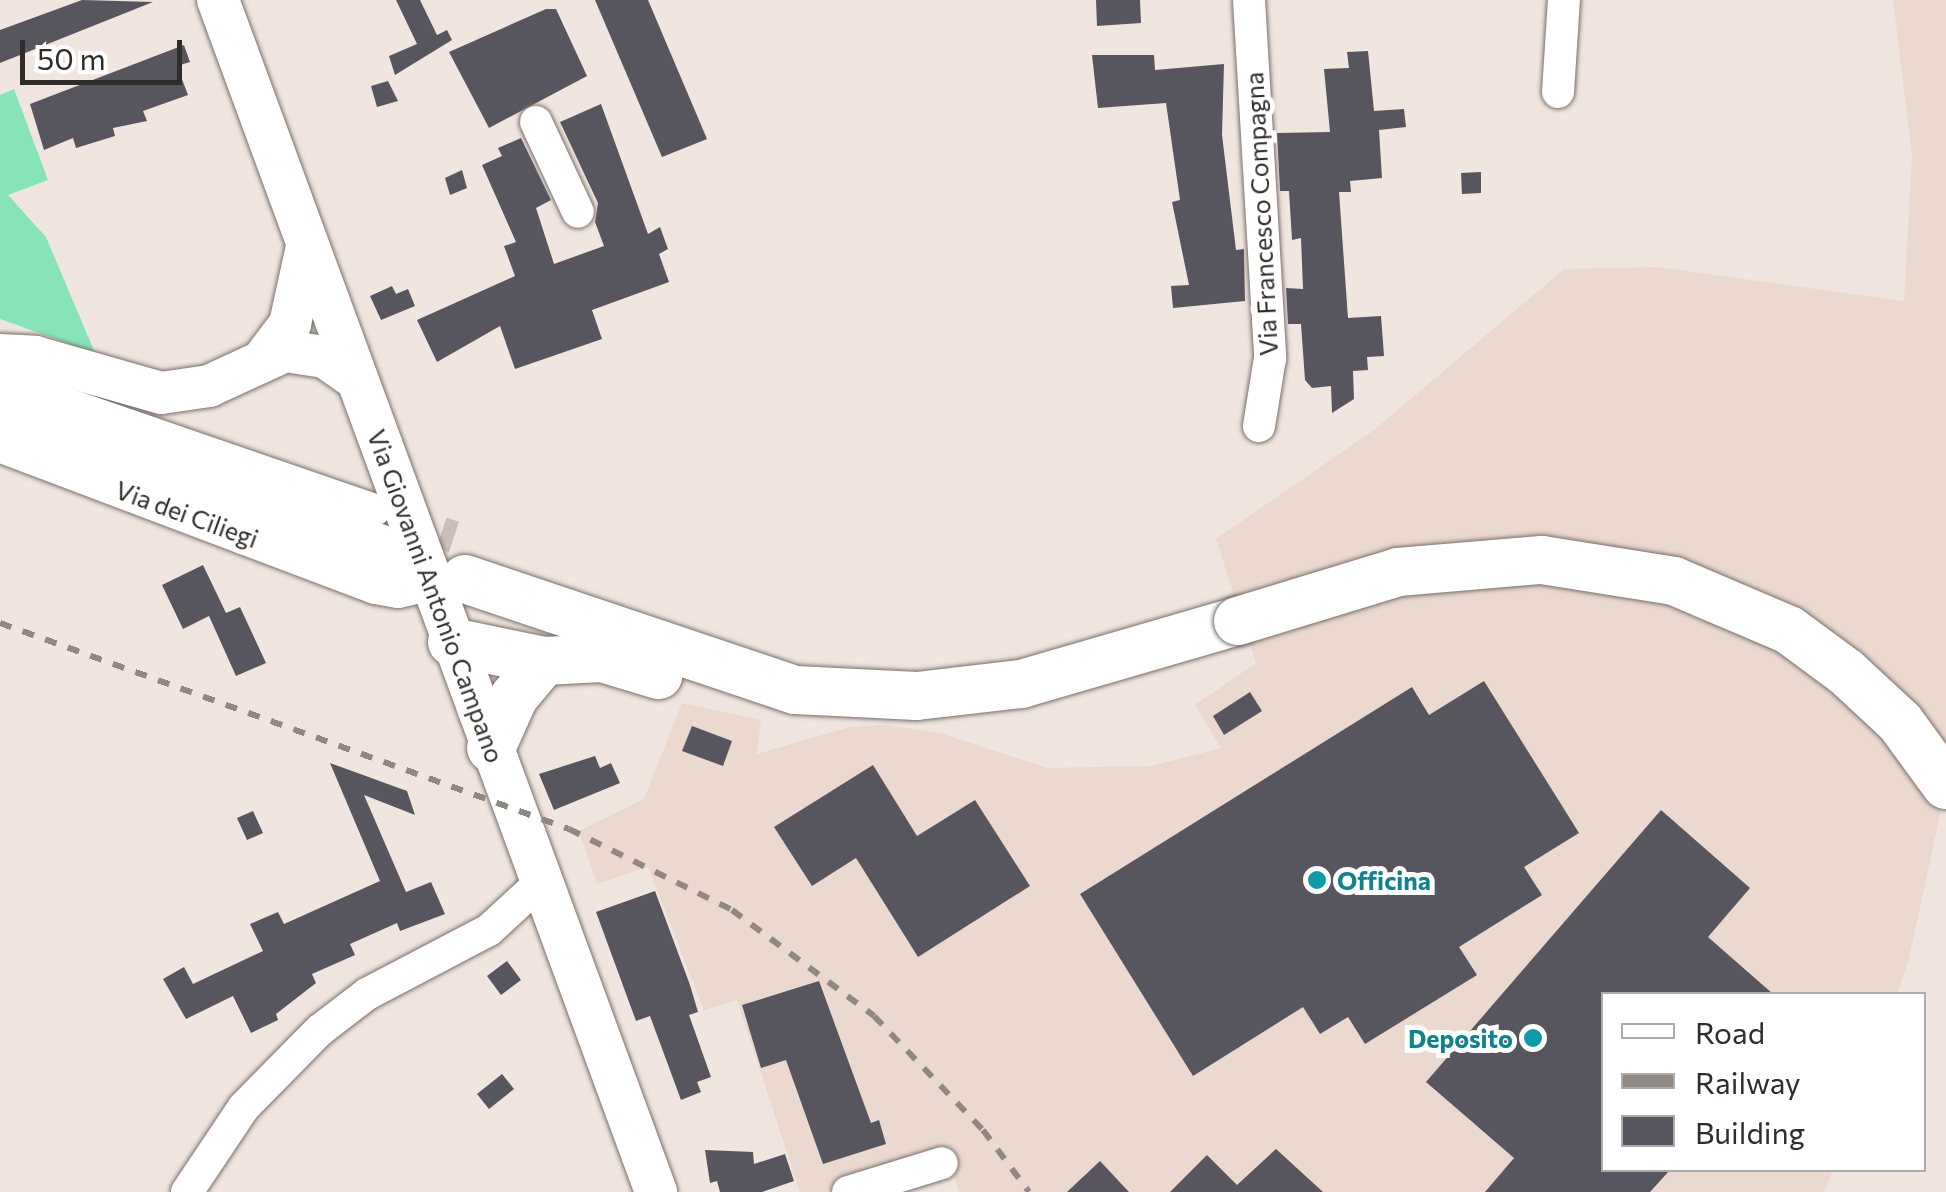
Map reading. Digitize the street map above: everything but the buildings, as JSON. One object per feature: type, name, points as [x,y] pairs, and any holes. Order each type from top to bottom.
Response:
[{"type":"highway","points":[[0,414],[379,548]]},
{"type":"highway","points":[[452,642],[544,661],[602,658],[732,693],[795,690],[917,696],[1022,684],[1398,572],[1542,560],[1674,581],[1789,630],[1846,672],[1900,722],[1946,785]]},
{"type":"highway","points":[[447,580],[795,690]]},
{"type":"highway","points":[[491,748],[514,697],[544,661]]},
{"type":"main road","name":"Via Giovanni Antonio Campano","points":[[218,0],[356,380],[447,580],[452,642],[656,1192]]},
{"type":"main road","points":[[266,356],[290,324],[308,246]]},
{"type":"main road","points":[[0,355],[35,357],[161,393],[208,386],[266,356],[285,351],[325,358],[356,380]]},
{"type":"main road","name":"Via dei Ciliegi","points":[[0,441],[379,548],[452,642]]},
{"type":"main road","name":"Via dei Ciliegi","points":[[379,548],[398,587],[447,580]]},
{"type":"street","name":"Via Francesco Compagna","points":[[1249,0],[1270,358],[1259,426]]},
{"type":"street","points":[[1558,92],[1564,0]]},
{"type":"street","points":[[536,122],[578,212]]},
{"type":"street","points":[[0,381],[379,548]]},
{"type":"street","points":[[186,1192],[244,1107],[320,1030],[367,994],[489,930],[540,883]]},
{"type":"street","points":[[489,930],[516,933],[555,924]]},
{"type":"street","points":[[848,1192],[942,1162]]},
{"type":"shaded area","points":[[1893,0],[1946,0],[1946,787],[1908,963],[1898,992],[1601,992],[1601,1172],[1832,1172],[1824,1192],[959,1192],[948,1154],[824,1192],[800,1192],[737,1000],[704,1010],[648,867],[597,884],[579,831],[644,799],[682,703],[761,720],[757,754],[850,727],[887,725],[940,733],[1047,768],[1151,766],[1221,748],[1195,705],[1256,663],[1216,539],[1374,430],[1564,269],[1657,267],[1904,301],[1912,156]]},
{"type":"green space","points":[[14,89],[48,180],[8,195],[46,237],[95,353],[0,319],[0,95]]},
{"type":"tunnel","points":[[396,518],[454,537]]},
{"type":"railway","points":[[0,623],[569,829],[732,910],[874,1016],[983,1130],[1029,1192]]},
{"type":"place","name":"Officina","points":[[1317,880]]},
{"type":"place","name":"Deposito","points":[[1533,1038]]}]
